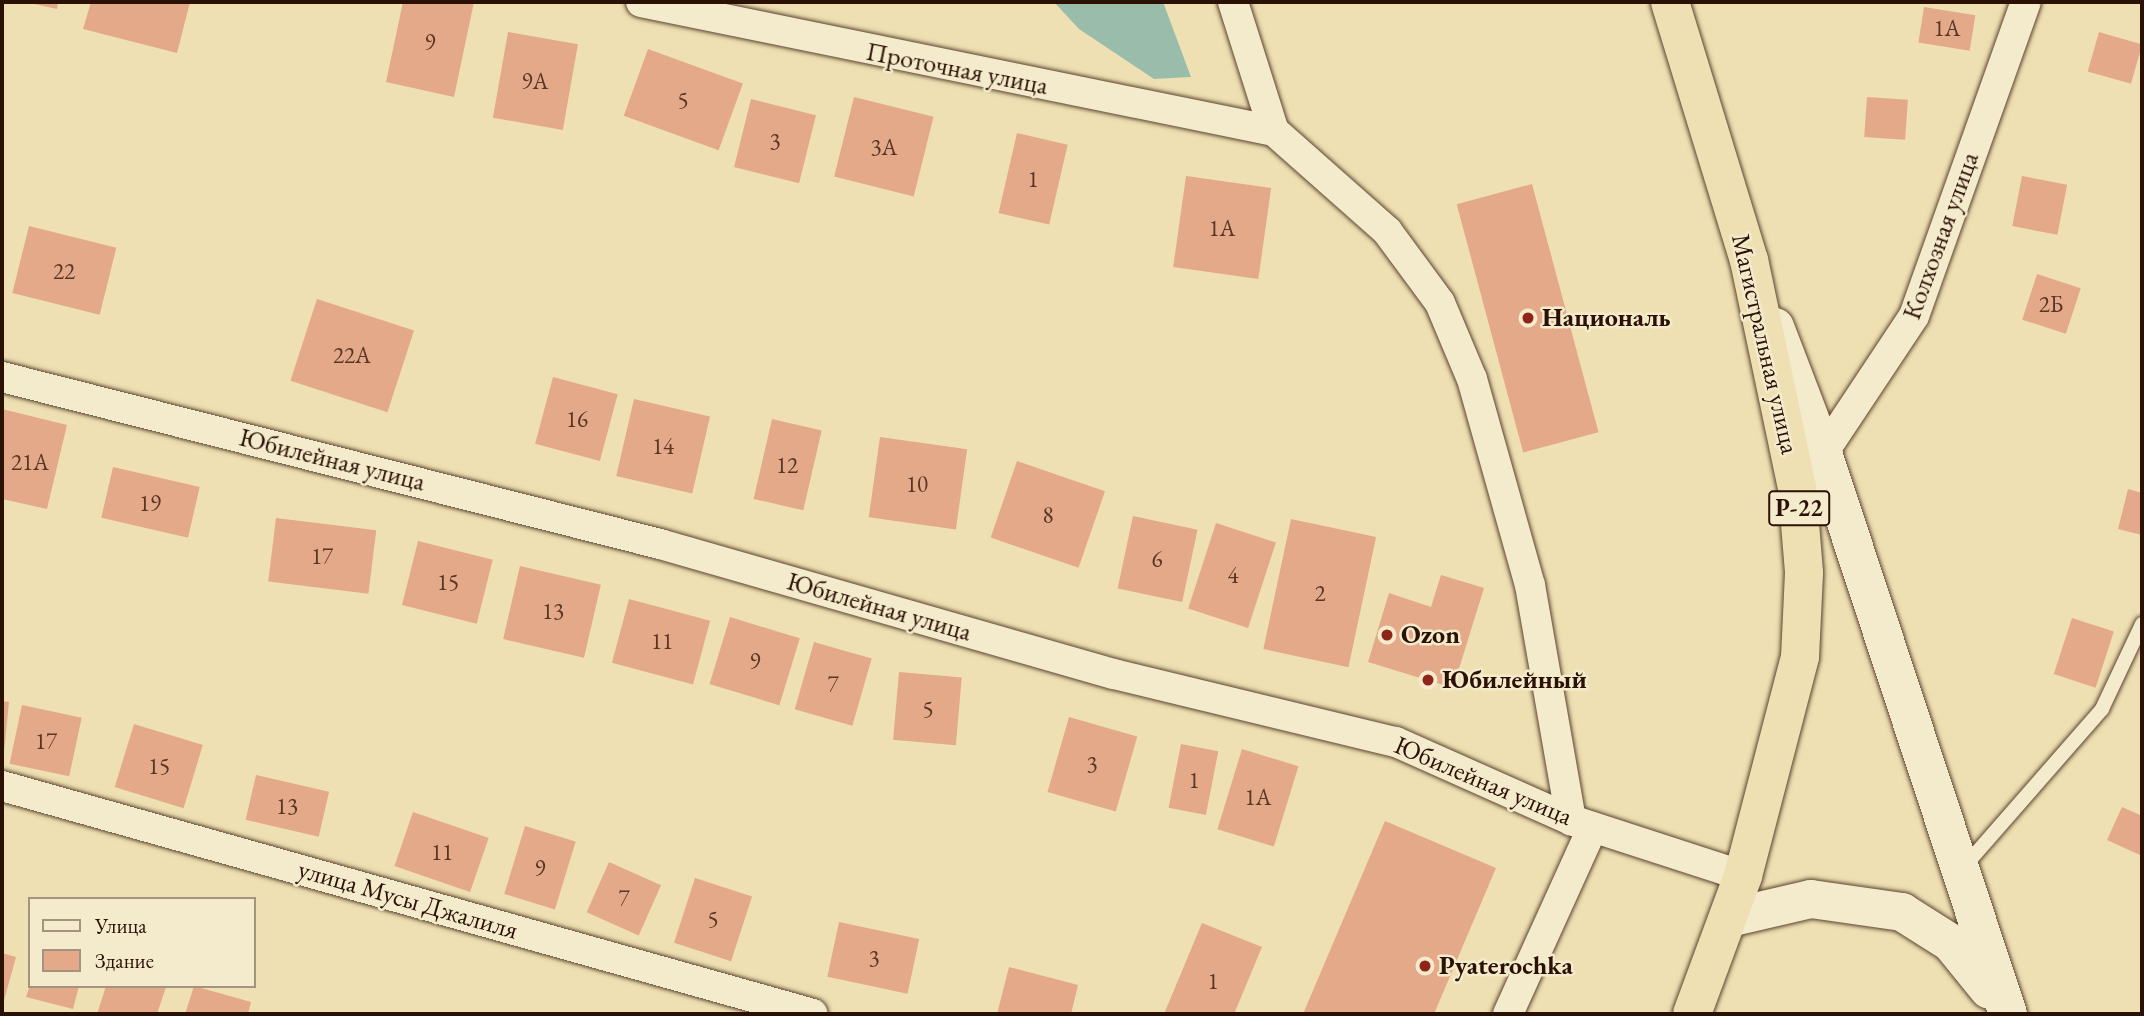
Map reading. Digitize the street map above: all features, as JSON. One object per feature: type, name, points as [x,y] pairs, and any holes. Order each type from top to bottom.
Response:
[{"type":"highway","name":"Магистральная улица","points":[[1670,2],[1749,260],[1797,487],[1804,573],[1800,657],[1743,876],[1692,1014]]},
{"type":"main road","points":[[1749,260],[1823,453],[1958,874],[2008,1014]]},
{"type":"main road","points":[[1729,918],[1811,899],[1902,912],[1951,943],[1985,982],[2001,1014]]},
{"type":"street","name":"Проточная улица","points":[[641,2],[1274,131]]},
{"type":"street","points":[[1233,2],[1274,131],[1388,231],[1440,303],[1472,379],[1530,585],[1582,823],[1508,1014]]},
{"type":"street","name":"Колхозная улица","points":[[1823,453],[1914,316],[2026,2]]},
{"type":"street","name":"Юбилейная улица","points":[[2,377],[660,544],[1114,674],[1396,742],[1582,823],[1743,876]]},
{"type":"street","name":"улица Мусы Джалиля","points":[[2,786],[813,1014]]},
{"type":"lane","points":[[1958,874],[2102,709],[2142,624]]},
{"type":"shaded area","points":[[1054,2],[1163,2],[1191,77],[1154,79],[1079,29]]},
{"type":"building","points":[[25,2],[58,2],[57,9]]},
{"type":"building","points":[[91,2],[190,2],[177,53],[83,29]]},
{"type":"building","points":[[403,2],[474,2],[454,97],[386,82]]},
{"type":"building","points":[[1924,7],[1975,15],[1970,51],[1918,43]]},
{"type":"building","points":[[508,32],[578,44],[563,130],[493,118]]},
{"type":"building","points":[[2099,32],[2142,44],[2131,84],[2088,71]]},
{"type":"building","points":[[648,49],[743,84],[719,150],[624,116]]},
{"type":"building","points":[[854,97],[934,117],[914,196],[834,177]]},
{"type":"building","points":[[1867,97],[1908,100],[1905,140],[1864,137]]},
{"type":"building","points":[[751,99],[816,115],[799,183],[734,167]]},
{"type":"building","points":[[1017,133],[1068,145],[1049,225],[999,213]]},
{"type":"building","points":[[1186,176],[1271,188],[1258,279],[1173,267]]},
{"type":"building","points":[[2022,176],[2067,185],[2057,235],[2012,226]]},
{"type":"building","name":"Националь","points":[[1532,184],[1599,432],[1523,452],[1457,204]]},
{"type":"building","points":[[29,226],[116,248],[100,315],[12,293]]},
{"type":"building","points":[[2037,274],[2081,288],[2066,334],[2022,320]]},
{"type":"building","points":[[317,299],[414,331],[387,412],[290,381]]},
{"type":"building","points":[[553,377],[618,394],[600,461],[535,444]]},
{"type":"building","points":[[634,399],[710,417],[692,494],[616,476]]},
{"type":"building","points":[[2,409],[67,425],[47,509],[2,499]]},
{"type":"building","points":[[772,419],[822,430],[803,510],[754,499]]},
{"type":"building","points":[[880,437],[967,449],[956,529],[869,517]]},
{"type":"building","points":[[1017,461],[1105,491],[1079,568],[991,538]]},
{"type":"building","points":[[113,467],[200,487],[188,538],[101,518]]},
{"type":"building","points":[[2128,489],[2142,493],[2142,535],[2118,529]]},
{"type":"building","points":[[1133,516],[1198,530],[1182,602],[1118,588]]},
{"type":"building","points":[[276,518],[376,530],[368,594],[268,582]]},
{"type":"building","points":[[1291,519],[1376,537],[1348,667],[1263,649]]},
{"type":"building","points":[[1216,523],[1276,542],[1248,628],[1188,609]]},
{"type":"building","points":[[418,541],[493,560],[477,624],[402,605]]},
{"type":"building","points":[[520,566],[601,585],[584,658],[503,639]]},
{"type":"building","points":[[1441,575],[1484,588],[1453,688],[1368,662],[1389,593],[1431,607]]},
{"type":"building","points":[[629,599],[710,621],[693,684],[612,663]]},
{"type":"building","points":[[730,617],[800,638],[779,705],[710,684]]},
{"type":"building","points":[[2072,618],[2114,632],[2096,688],[2054,674]]},
{"type":"building","points":[[814,642],[872,659],[852,726],[795,709]]},
{"type":"building","points":[[899,672],[962,677],[956,745],[893,740]]},
{"type":"building","points":[[2,701],[9,702],[4,752],[2,752]]},
{"type":"building","points":[[22,705],[82,718],[69,776],[10,764]]},
{"type":"building","points":[[1069,717],[1137,737],[1116,812],[1048,792]]},
{"type":"building","points":[[134,724],[203,745],[184,808],[115,787]]},
{"type":"building","points":[[1181,744],[1218,751],[1206,815],[1169,808]]},
{"type":"building","points":[[1242,749],[1298,766],[1274,847],[1217,829]]},
{"type":"building","points":[[256,775],[329,792],[319,837],[246,820]]},
{"type":"building","points":[[2122,807],[2142,816],[2142,856],[2107,840]]},
{"type":"building","points":[[413,812],[489,838],[470,892],[394,866]]},
{"type":"building","points":[[1385,821],[1496,868],[1434,1014],[1303,1014]]},
{"type":"building","points":[[525,826],[576,841],[555,909],[504,894]]},
{"type":"building","points":[[609,862],[661,885],[639,935],[587,912]]},
{"type":"building","points":[[695,878],[752,897],[731,961],[674,943]]},
{"type":"building","points":[[839,922],[919,939],[908,994],[827,977]]},
{"type":"building","points":[[1202,923],[1262,947],[1234,1014],[1164,1014]]},
{"type":"building","points":[[2,953],[16,957],[3,1004],[2,1004]]},
{"type":"building","points":[[1009,967],[1078,985],[1071,1014],[997,1014]]},
{"type":"building","points":[[29,988],[78,988],[73,1009],[26,997]]},
{"type":"building","points":[[105,988],[166,988],[157,1014],[97,1014]]},
{"type":"building","points":[[193,988],[251,1002],[248,1014],[185,1014]]},
{"type":"place","name":"Националь","points":[[1528,318]]},
{"type":"place","name":"Ozon","points":[[1387,635]]},
{"type":"place","name":"Юбилейный","points":[[1428,680]]},
{"type":"place","name":"Pyaterochka","points":[[1425,966]]}]
